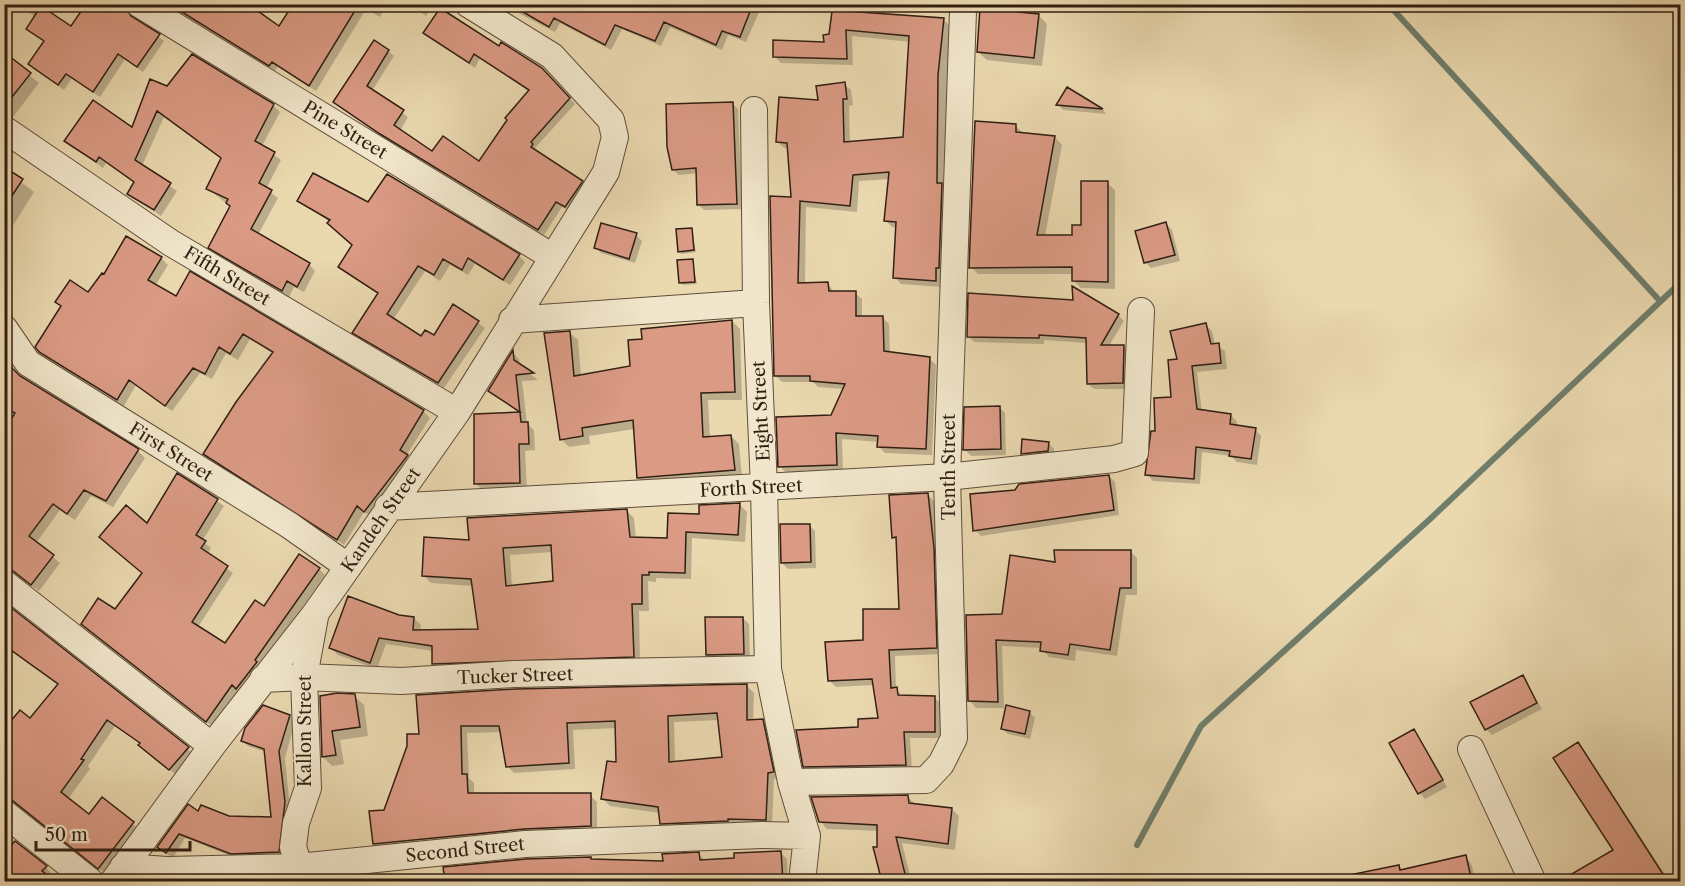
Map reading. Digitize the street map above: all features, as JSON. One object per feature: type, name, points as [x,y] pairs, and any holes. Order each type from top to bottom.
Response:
[{"type":"street","name":"Pine Street","points":[[139,4],[552,256]]},
{"type":"street","name":"Kandeh Street","points":[[118,874],[212,746],[315,614],[388,507],[457,412],[606,172],[615,137],[611,120],[552,56],[468,4]]},
{"type":"street","name":"Tenth Street","points":[[791,782],[926,780],[941,764],[954,738],[946,477],[963,11]]},
{"type":"street","name":"Eight Street","points":[[754,110],[756,303],[764,488],[768,669],[791,782],[807,836]]},
{"type":"street","name":"Fifth Street","points":[[4,129],[171,243],[457,412]]},
{"type":"street","points":[[512,320],[756,303]]},
{"type":"street","name":"Forth Street","points":[[388,507],[946,477],[1114,459],[1136,453],[1141,311]]},
{"type":"street","name":"First Street","points":[[4,328],[28,363],[289,525],[347,566]]},
{"type":"street","points":[[4,583],[212,746]]},
{"type":"street","name":"Kallon Street","points":[[301,874],[293,847],[296,823],[308,788],[304,677],[315,614]]},
{"type":"street","name":"Tucker Street","points":[[263,680],[304,677],[401,681],[514,674],[768,669]]},
{"type":"street","points":[[1471,750],[1533,882]]},
{"type":"street","points":[[4,813],[91,882]]},
{"type":"street","name":"Second Street","points":[[118,874],[167,870],[301,874],[525,844],[762,835],[807,836]]},
{"type":"street","points":[[802,882],[807,836]]},
{"type":"building","points":[[86,4],[124,4],[131,16],[160,34],[137,67],[118,54],[93,92],[66,74],[58,85],[28,64],[44,41],[26,29],[41,6],[71,26]]},
{"type":"building","points":[[169,4],[248,4],[279,26],[293,4],[359,4],[309,86],[272,62],[269,66]]},
{"type":"building","points":[[509,4],[753,4],[740,37],[722,31],[716,45],[664,22],[655,41],[615,25],[605,45],[554,18],[549,27]]},
{"type":"building","points":[[833,4],[844,4],[845,11],[944,18],[938,75],[937,183],[942,183],[939,268],[936,268],[936,281],[893,278],[896,222],[884,221],[889,172],[853,175],[850,206],[800,201],[798,283],[828,282],[829,291],[856,291],[856,316],[883,316],[884,351],[930,357],[926,449],[877,447],[878,436],[836,433],[837,465],[778,467],[776,417],[831,415],[845,384],[810,381],[810,376],[774,376],[770,196],[791,197],[787,143],[776,142],[779,97],[818,100],[816,86],[845,82],[847,99],[843,99],[844,142],[903,137],[909,36],[846,30],[847,59],[773,57],[773,40],[824,42],[823,35],[829,34]]},
{"type":"building","points":[[440,8],[499,46],[501,42],[542,68],[570,98],[531,142],[533,144],[531,147],[583,181],[565,207],[556,202],[538,230],[380,134],[333,102],[374,40],[389,50],[367,86],[404,110],[394,125],[432,151],[443,136],[479,161],[507,120],[505,118],[529,90],[474,54],[469,63],[423,33]]},
{"type":"building","points":[[980,8],[1039,14],[1034,58],[977,52]]},
{"type":"building","points":[[4,52],[31,73],[4,107]]},
{"type":"building","points":[[192,54],[274,104],[255,141],[275,152],[259,183],[272,190],[251,229],[310,263],[297,287],[287,281],[282,291],[208,248],[230,206],[226,203],[228,199],[206,189],[221,158],[157,111],[135,160],[171,183],[154,210],[127,194],[134,182],[99,157],[96,162],[64,141],[93,100],[132,127],[150,79],[167,86]]},
{"type":"building","points":[[1067,87],[1103,109],[1056,105]]},
{"type":"building","points":[[733,102],[737,204],[697,205],[696,168],[672,170],[667,147],[666,104]]},
{"type":"building","points":[[975,121],[1016,124],[1016,132],[1055,136],[1037,235],[1072,235],[1072,225],[1081,225],[1081,181],[1108,181],[1108,282],[1072,281],[1072,267],[969,268]]},
{"type":"building","points":[[4,167],[23,179],[4,208]]},
{"type":"building","points":[[313,173],[368,202],[387,174],[520,254],[503,280],[468,258],[462,270],[443,259],[434,275],[418,266],[387,314],[421,336],[425,330],[434,335],[453,304],[479,321],[438,383],[352,333],[378,293],[338,267],[352,245],[327,223],[330,220],[297,201]]},
{"type":"building","points":[[1166,222],[1175,255],[1144,263],[1135,231]]},
{"type":"building","points":[[601,223],[637,233],[629,259],[594,248]]},
{"type":"building","points":[[692,228],[694,250],[678,252],[676,229]]},
{"type":"building","points":[[126,236],[162,257],[148,280],[176,296],[190,271],[424,410],[400,450],[408,455],[364,512],[357,506],[337,540],[203,454],[236,402],[273,352],[243,334],[230,354],[219,347],[205,374],[193,368],[165,406],[129,380],[117,400],[39,352],[35,347],[61,306],[55,302],[70,280],[88,292],[102,273],[104,274]]},
{"type":"building","points":[[693,259],[695,282],[679,283],[677,260]]},
{"type":"building","points":[[1072,286],[1119,314],[1101,345],[1124,345],[1123,383],[1087,384],[1086,338],[1039,335],[1039,338],[967,337],[968,293],[1073,300]]},
{"type":"building","points":[[732,320],[735,392],[701,393],[703,437],[731,435],[735,470],[637,478],[633,420],[582,428],[583,436],[560,440],[544,333],[570,331],[574,376],[630,366],[628,340],[642,339],[641,329]]},
{"type":"building","points":[[1206,323],[1211,344],[1219,343],[1221,363],[1192,366],[1197,409],[1231,414],[1230,424],[1256,428],[1251,459],[1229,456],[1230,451],[1196,447],[1194,479],[1145,475],[1151,431],[1155,431],[1154,398],[1171,397],[1168,360],[1177,359],[1170,331]]},
{"type":"building","points":[[513,350],[514,360],[534,373],[516,375],[520,412],[488,391]]},
{"type":"building","points":[[4,360],[20,376],[139,449],[106,501],[84,490],[67,514],[53,504],[29,536],[54,555],[31,585],[13,571],[4,568],[4,431],[15,413],[4,407]]},
{"type":"building","points":[[1000,406],[1001,449],[963,450],[964,407]]},
{"type":"building","points":[[520,412],[521,422],[528,422],[529,444],[519,444],[520,483],[474,484],[474,414]]},
{"type":"building","points":[[1022,439],[1049,442],[1048,451],[1021,454]]},
{"type":"building","points":[[177,473],[218,499],[196,535],[206,541],[201,548],[228,566],[192,622],[225,643],[255,600],[264,606],[299,554],[320,568],[255,660],[257,662],[236,689],[232,685],[206,722],[81,624],[98,598],[115,609],[142,573],[99,537],[126,505],[147,523]]},
{"type":"building","points":[[1109,475],[1114,510],[973,531],[970,494],[1015,490],[1019,484]]},
{"type":"building","points":[[928,493],[934,548],[937,648],[889,650],[891,688],[897,687],[898,695],[935,696],[935,732],[904,732],[906,765],[803,767],[796,730],[858,727],[858,719],[878,718],[872,679],[828,681],[825,642],[863,640],[863,609],[899,609],[896,537],[892,538],[889,495]]},
{"type":"building","points":[[740,503],[738,535],[686,532],[685,573],[649,572],[649,575],[642,575],[642,604],[632,604],[634,657],[432,664],[432,646],[379,638],[370,663],[329,648],[348,596],[399,615],[414,617],[413,630],[478,629],[471,579],[422,576],[424,537],[469,540],[467,518],[627,509],[630,537],[667,538],[668,513],[699,514],[699,505]],"holes":[[[551,545],[553,581],[506,586],[503,548]]]},
{"type":"building","points":[[780,524],[810,524],[811,562],[781,563]]},
{"type":"building","points":[[1054,550],[1131,550],[1131,588],[1120,588],[1110,650],[1070,644],[1068,655],[1040,651],[1041,642],[996,640],[998,702],[968,701],[966,615],[1002,614],[1010,555],[1055,562]]},
{"type":"building","points":[[4,602],[189,747],[169,770],[138,745],[140,743],[107,720],[81,759],[84,760],[61,792],[89,814],[102,797],[134,822],[98,869],[13,801],[4,798],[4,729],[20,710],[30,718],[58,684],[4,645]]},
{"type":"building","points":[[705,617],[743,617],[744,654],[706,655]]},
{"type":"building","points":[[1523,675],[1537,703],[1485,730],[1470,702]]},
{"type":"building","points":[[747,684],[747,720],[763,719],[774,772],[768,773],[766,820],[728,819],[728,821],[660,824],[658,807],[601,799],[607,761],[616,762],[615,721],[567,723],[569,763],[506,767],[499,726],[461,726],[462,774],[467,774],[468,793],[591,793],[591,826],[524,829],[373,844],[369,811],[384,810],[407,746],[407,734],[419,734],[416,695],[515,689]],"holes":[[[717,713],[722,757],[669,762],[668,716]]]},
{"type":"building","points":[[337,693],[355,694],[360,727],[332,731],[336,755],[322,757],[320,696]]},
{"type":"building","points":[[263,705],[290,715],[279,751],[285,802],[279,852],[231,854],[179,834],[166,853],[157,847],[188,804],[198,811],[201,805],[229,816],[271,817],[264,749],[241,741],[245,728]]},
{"type":"building","points":[[1006,705],[1030,711],[1025,734],[1001,729]]},
{"type":"building","points":[[1414,729],[1443,780],[1418,794],[1389,743]]},
{"type":"building","points":[[1578,742],[1668,882],[1558,882],[1613,850],[1553,758]]},
{"type":"building","points":[[908,795],[909,803],[952,808],[948,844],[896,837],[907,882],[882,882],[873,847],[877,847],[877,825],[819,822],[811,797]]},
{"type":"building","points":[[15,841],[47,866],[42,871],[57,882],[4,882],[4,853]]},
{"type":"building","points":[[781,851],[783,882],[445,882],[443,867],[526,859],[591,857],[591,859],[663,861],[662,854],[699,852],[700,860],[734,858],[734,853]]},
{"type":"building","points":[[1466,855],[1472,882],[1354,882],[1354,874],[1399,865],[1400,870]]},
{"type":"waterway","points":[[1388,4],[1660,301]]},
{"type":"waterway","points":[[1137,845],[1201,726],[1429,520],[1680,283]]}]
